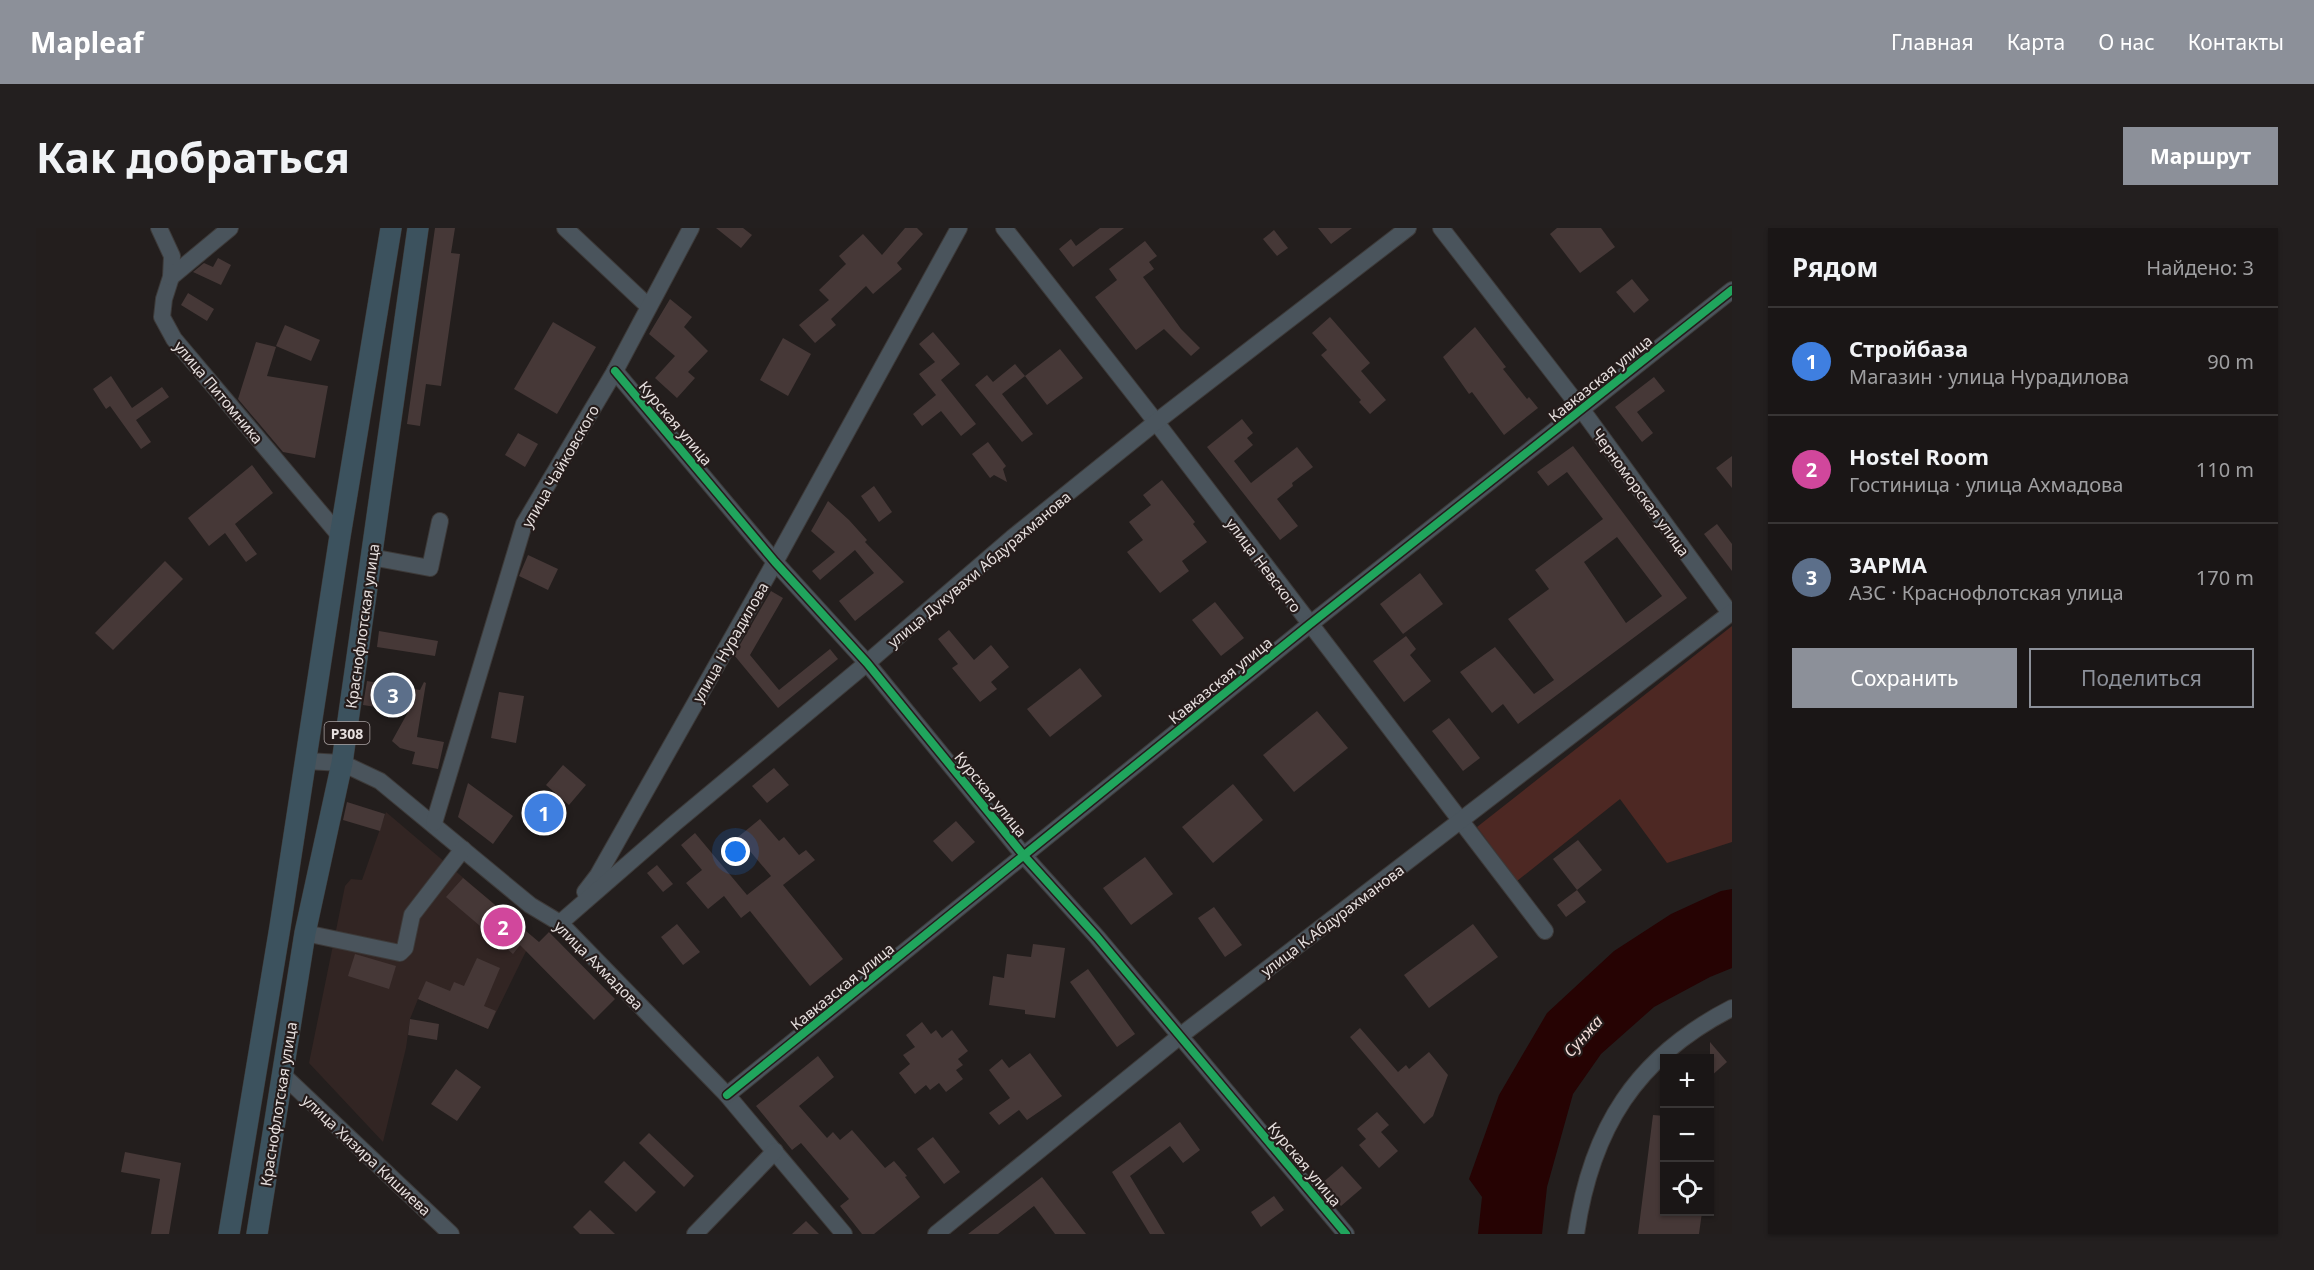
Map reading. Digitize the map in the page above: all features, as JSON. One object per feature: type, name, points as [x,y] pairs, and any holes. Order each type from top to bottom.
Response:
[{"type":"main road","name":"Краснофлотская улица","points":[[229,1234],[391,228]]},
{"type":"main road","name":"Краснофлотская улица","points":[[257,1234],[305,933],[342,763],[418,228]]},
{"type":"street","name":"улица Питомника","points":[[159,228],[172,256],[171,277],[164,299],[162,317],[174,339],[340,536]]},
{"type":"street","points":[[171,277],[230,228]]},
{"type":"street","points":[[565,228],[648,306]]},
{"type":"street","name":"улица Чайковского","points":[[434,823],[524,524],[615,371],[691,228]]},
{"type":"street","name":"улица Нурадилова","points":[[560,923],[598,875],[775,562],[959,228]]},
{"type":"street","name":"улица Невского","points":[[1004,228],[1156,422],[1545,932]]},
{"type":"street","name":"улица Дукувахи Абдурахманова","points":[[560,923],[1012,538],[1156,422],[1408,228]]},
{"type":"street","name":"Черноморская улица","points":[[1441,228],[1582,410],[1731,613]]},
{"type":"street","name":"Кавказская улица","points":[[727,1095],[1309,625],[1732,290]]},
{"type":"street","name":"Курская улица","points":[[615,371],[775,562],[867,663],[1024,857],[1097,938],[1346,1234]]},
{"type":"street","points":[[371,557],[430,568],[440,521]]},
{"type":"street","name":"улица К.Абдурахманова","points":[[936,1234],[1180,1036],[1731,613]]},
{"type":"street","name":"улица Ахмадова","points":[[306,761],[342,763],[380,781],[434,823],[530,905],[560,923],[727,1095],[844,1234]]},
{"type":"street","points":[[305,933],[400,952],[405,948],[412,915],[464,849]]},
{"type":"street","points":[[1576,1234],[1581,1199],[1590,1170],[1601,1140],[1628,1091],[1648,1068],[1672,1047],[1732,1008]]},
{"type":"street","name":"улица Хизира Кишиева","points":[[283,1075],[451,1234]]},
{"type":"street","points":[[695,1234],[775,1151]]},
{"type":"shaded area","points":[[1732,626],[1732,842],[1667,863],[1620,799],[1517,881],[1477,827]]},
{"type":"shaded area","points":[[386,812],[533,937],[488,1029],[418,999],[410,1019],[406,1048],[383,1142],[309,1063],[345,886],[351,879],[362,880]]},
{"type":"water","name":"Сунжа","points":[[1732,889],[1732,968],[1654,1007],[1601,1054],[1573,1094],[1547,1187],[1542,1234],[1478,1234],[1482,1197],[1469,1179],[1499,1095],[1547,1013],[1614,951],[1671,914],[1721,891]]},
{"type":"building","points":[[435,228],[455,228],[451,253],[460,254],[441,386],[426,384],[420,426],[407,424]]},
{"type":"building","points":[[716,228],[743,228],[752,235],[741,248]]},
{"type":"building","points":[[905,228],[917,228],[923,234],[897,263],[902,269],[873,294],[866,286],[831,319],[836,325],[815,343],[799,325],[829,300],[819,290],[846,264],[839,256],[863,234],[882,255]]},
{"type":"building","points":[[1100,228],[1124,228],[1073,267],[1059,249],[1071,239],[1076,246]]},
{"type":"building","points":[[1318,228],[1352,228],[1331,244]]},
{"type":"building","points":[[1557,228],[1601,228],[1615,247],[1580,273],[1550,234]]},
{"type":"building","points":[[1274,230],[1288,248],[1277,256],[1263,239]]},
{"type":"building","points":[[1145,241],[1157,256],[1149,262],[1154,269],[1143,277],[1181,329],[1200,348],[1191,356],[1164,329],[1136,350],[1095,297],[1117,280],[1109,269]]},
{"type":"building","points":[[218,258],[231,265],[221,285],[193,272],[204,263],[213,267]]},
{"type":"building","points":[[1632,279],[1649,300],[1634,313],[1616,292]]},
{"type":"building","points":[[188,293],[214,309],[207,321],[181,305]]},
{"type":"building","points":[[670,299],[692,317],[684,327],[708,351],[688,372],[695,378],[677,398],[655,378],[675,356],[649,334]]},
{"type":"building","points":[[1330,317],[1370,363],[1361,371],[1386,400],[1370,414],[1359,402],[1361,400],[1321,355],[1327,350],[1312,333]]},
{"type":"building","points":[[553,322],[596,347],[557,414],[514,389]]},
{"type":"building","points":[[285,325],[320,340],[311,361],[276,346]]},
{"type":"building","points":[[1475,327],[1506,367],[1503,369],[1527,399],[1529,397],[1538,408],[1504,435],[1472,392],[1469,394],[1443,357]]},
{"type":"building","points":[[933,332],[960,364],[941,380],[976,424],[961,436],[941,411],[922,426],[913,414],[936,395],[919,374],[935,362],[919,344]]},
{"type":"building","points":[[783,338],[811,354],[788,396],[760,380]]},
{"type":"building","points":[[256,342],[276,347],[267,376],[328,386],[315,458],[283,452],[238,399]]},
{"type":"building","points":[[1060,349],[1083,378],[1047,405],[1025,376]]},
{"type":"building","points":[[1015,364],[1025,376],[1002,394],[1033,434],[1022,442],[975,385],[987,375],[993,382]]},
{"type":"building","points":[[111,376],[132,408],[162,387],[169,397],[136,420],[151,442],[141,449],[110,406],[106,409],[93,389]]},
{"type":"building","points":[[1654,377],[1665,391],[1637,412],[1653,433],[1642,442],[1615,407]]},
{"type":"building","points":[[1242,419],[1253,433],[1247,438],[1253,445],[1234,461],[1251,483],[1297,447],[1313,467],[1292,483],[1293,486],[1277,499],[1298,526],[1280,540],[1207,447]]},
{"type":"building","points":[[518,433],[538,444],[525,467],[505,455]]},
{"type":"building","points":[[988,442],[1006,466],[1003,469],[1007,482],[994,475],[990,478],[972,454]]},
{"type":"building","points":[[1573,446],[1687,598],[1518,724],[1503,704],[1492,713],[1460,672],[1495,647],[1534,694],[1554,680],[1508,619],[1549,589],[1535,570],[1603,519],[1567,472],[1548,486],[1537,472]],"holes":[[[1617,537],[1662,596],[1626,623],[1584,562]]]},
{"type":"building","points":[[1732,456],[1732,488],[1716,468]]},
{"type":"building","points":[[252,465],[273,493],[235,524],[257,554],[246,562],[225,533],[209,546],[188,518]]},
{"type":"building","points":[[1162,480],[1195,522],[1193,524],[1207,542],[1182,561],[1189,571],[1160,593],[1127,552],[1143,540],[1129,522],[1151,505],[1143,495]]},
{"type":"building","points":[[874,486],[892,512],[879,522],[861,496]]},
{"type":"building","points":[[828,501],[849,520],[867,540],[865,542],[904,582],[855,621],[839,601],[874,573],[855,550],[820,580],[812,571],[835,552],[811,531]]},
{"type":"building","points":[[1717,524],[1732,544],[1732,571],[1704,534]]},
{"type":"building","points":[[528,555],[558,569],[548,590],[519,576]]},
{"type":"building","points":[[165,561],[183,579],[113,650],[95,633]]},
{"type":"building","points":[[1420,573],[1443,604],[1403,634],[1380,604]]},
{"type":"building","points":[[771,591],[783,598],[750,655],[779,690],[830,649],[838,659],[778,708],[734,655]]},
{"type":"building","points":[[1215,602],[1244,638],[1221,656],[1192,620]]},
{"type":"building","points":[[949,630],[974,660],[991,645],[1009,667],[991,682],[997,689],[980,702],[952,668],[958,664],[938,639]]},
{"type":"building","points":[[379,631],[438,641],[435,656],[377,647]]},
{"type":"building","points":[[1406,636],[1416,649],[1410,655],[1431,681],[1404,702],[1373,661]]},
{"type":"building","points":[[1080,668],[1102,696],[1050,737],[1027,709]]},
{"type":"building","points":[[367,681],[420,690],[424,682],[426,683],[417,737],[444,742],[438,769],[412,764],[415,752],[400,748],[392,741],[408,712],[363,705]]},
{"type":"building","points":[[499,692],[524,696],[516,743],[491,738]]},
{"type":"building","points":[[1317,711],[1348,748],[1294,792],[1263,755]]},
{"type":"building","points":[[1449,718],[1480,758],[1463,771],[1432,731]]},
{"type":"building","points":[[563,765],[586,785],[569,805],[546,785]]},
{"type":"building","points":[[774,768],[789,785],[767,803],[752,786]]},
{"type":"building","points":[[468,783],[513,816],[493,844],[458,817]]},
{"type":"building","points":[[1233,784],[1263,820],[1213,863],[1182,827]]},
{"type":"building","points":[[347,802],[385,814],[380,831],[343,820]]},
{"type":"building","points":[[760,819],[779,841],[784,837],[799,855],[806,850],[815,860],[783,885],[843,959],[810,986],[750,911],[741,918],[724,896],[708,909],[686,883],[702,870],[681,845],[695,833],[747,895],[771,876],[738,837]]},
{"type":"building","points":[[956,821],[975,842],[952,862],[933,841]]},
{"type":"building","points":[[1578,840],[1602,870],[1577,890],[1553,859]]},
{"type":"building","points":[[1145,857],[1173,894],[1131,925],[1103,888]]},
{"type":"building","points":[[657,865],[673,884],[663,892],[647,873]]},
{"type":"building","points":[[463,878],[539,942],[549,932],[615,999],[594,1020],[520,945],[513,954],[446,897]]},
{"type":"building","points":[[1577,890],[1586,902],[1566,917],[1557,905]]},
{"type":"building","points":[[1214,907],[1242,945],[1225,957],[1198,918]]},
{"type":"building","points":[[677,924],[700,952],[683,965],[661,937]]},
{"type":"building","points":[[1473,924],[1498,957],[1429,1008],[1404,975]]},
{"type":"building","points":[[1033,944],[1065,948],[1055,1018],[1025,1014],[1025,1010],[989,1005],[993,976],[1004,978],[1007,954],[1031,957]]},
{"type":"building","points":[[355,954],[396,966],[389,989],[348,976]]},
{"type":"building","points":[[477,958],[500,968],[484,1006],[496,1011],[488,1029],[418,999],[426,981],[450,991],[454,982],[464,986]]},
{"type":"building","points":[[1088,969],[1135,1034],[1117,1047],[1070,982]]},
{"type":"building","points":[[410,1019],[439,1024],[437,1040],[408,1035]]},
{"type":"building","points":[[922,1022],[931,1034],[936,1030],[942,1038],[952,1030],[968,1051],[958,1059],[963,1065],[956,1070],[963,1079],[946,1092],[939,1083],[930,1090],[926,1085],[915,1094],[899,1073],[910,1064],[903,1055],[915,1047],[906,1035]]},
{"type":"building","points":[[1360,1028],[1398,1072],[1406,1065],[1409,1069],[1429,1052],[1448,1075],[1433,1116],[1424,1124],[1350,1037]]},
{"type":"building","points":[[1710,1042],[1727,1062],[1714,1073],[1714,1054],[1710,1054]]},
{"type":"building","points":[[1030,1053],[1062,1096],[1027,1120],[1019,1110],[999,1125],[989,1113],[1010,1098],[989,1070],[1002,1059],[1009,1068]]},
{"type":"building","points":[[818,1056],[834,1077],[799,1106],[827,1138],[833,1132],[840,1140],[852,1130],[885,1168],[894,1161],[920,1197],[874,1234],[862,1234],[840,1206],[849,1199],[801,1143],[792,1150],[756,1106]]},
{"type":"building","points":[[456,1069],[481,1087],[457,1121],[431,1104]]},
{"type":"building","points":[[1377,1112],[1389,1125],[1381,1132],[1398,1151],[1379,1168],[1359,1145],[1366,1139],[1357,1129]]},
{"type":"building","points":[[1653,1115],[1660,1116],[1660,1216],[1701,1216],[1699,1234],[1638,1234]]},
{"type":"building","points":[[1180,1122],[1200,1150],[1183,1163],[1170,1146],[1130,1176],[1165,1234],[1150,1234],[1112,1172]]},
{"type":"building","points":[[649,1133],[694,1176],[684,1187],[639,1143]]},
{"type":"building","points":[[933,1137],[960,1172],[944,1184],[917,1149]]},
{"type":"building","points":[[125,1152],[181,1163],[169,1234],[151,1234],[160,1179],[121,1172]]},
{"type":"building","points":[[624,1161],[656,1192],[636,1212],[604,1182]]},
{"type":"building","points":[[1342,1166],[1362,1188],[1341,1206],[1321,1184]]},
{"type":"building","points":[[1042,1177],[1086,1234],[1055,1234],[1034,1206],[998,1234],[968,1234]]},
{"type":"building","points":[[1274,1196],[1284,1210],[1261,1227],[1251,1212]]},
{"type":"building","points":[[590,1210],[615,1234],[580,1234],[573,1227]]},
{"type":"building","points":[[806,1221],[819,1234],[792,1234]]},
{"type":"cycle path","points":[[727,1095],[1309,625],[1732,290]]},
{"type":"cycle path","points":[[615,371],[775,562],[867,663],[1025,857],[1097,937],[1346,1234]]},
{"type":"place","name":"ЗАРМА","points":[[393,695]]},
{"type":"place","name":"Стройбаза","points":[[544,813]]},
{"type":"place","name":"Hostel Room","points":[[503,927]]}]
